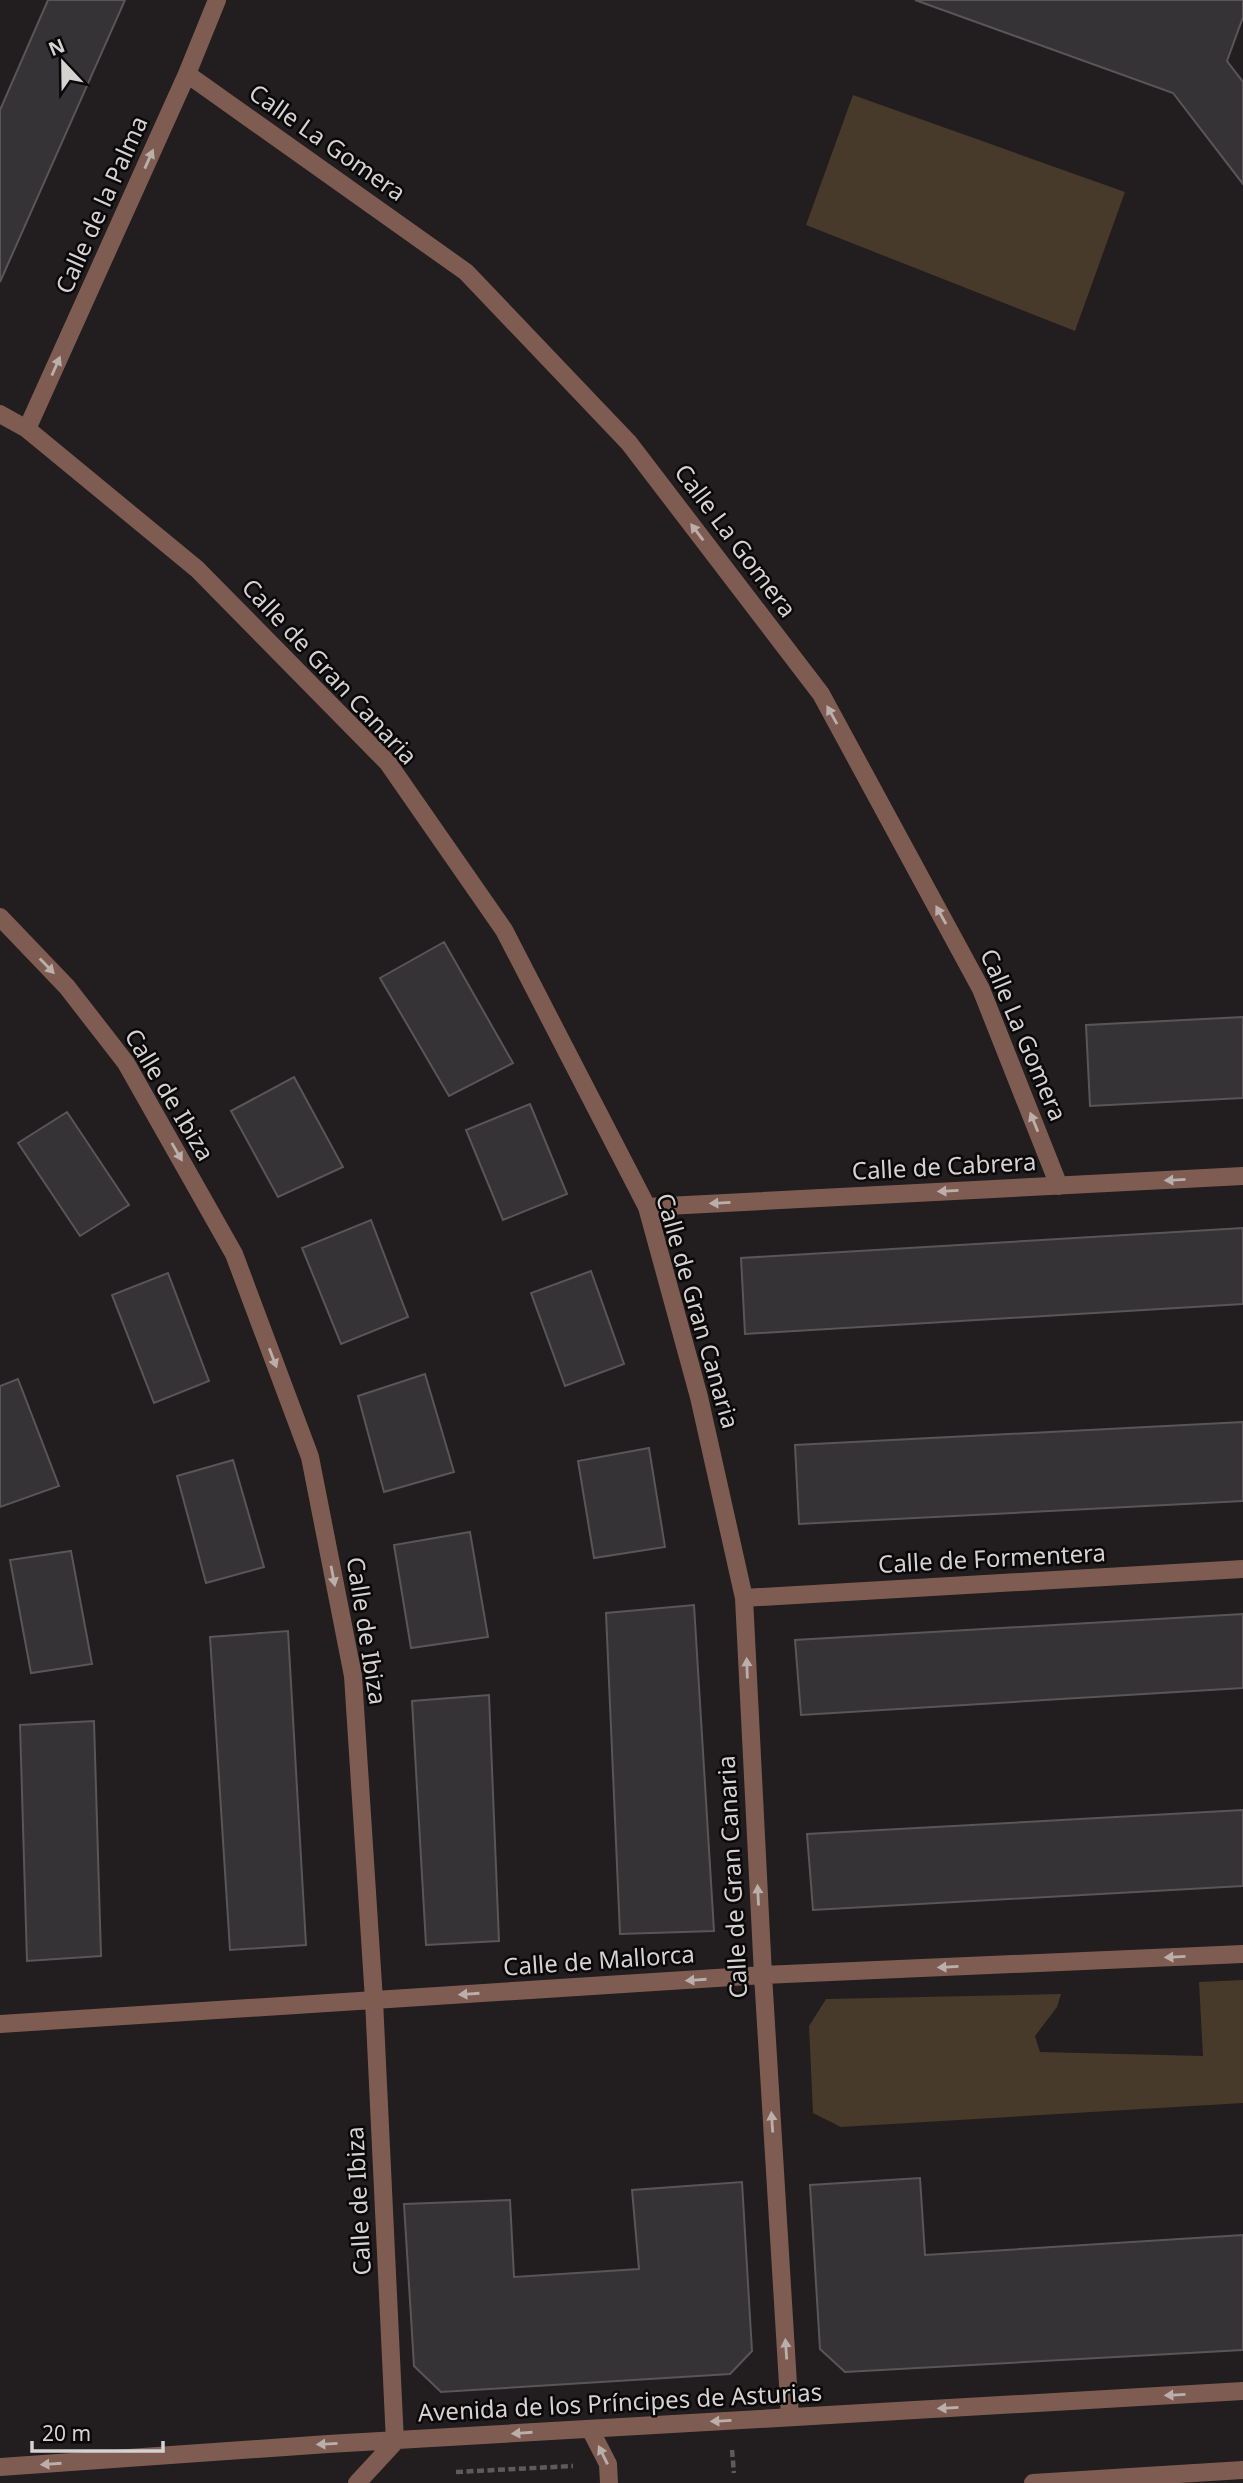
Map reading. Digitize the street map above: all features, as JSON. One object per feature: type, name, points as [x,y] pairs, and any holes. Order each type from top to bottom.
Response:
[{"type":"street","name":"Calle de la Palma","points":[[27,429],[187,74],[217,0]]},
{"type":"street","name":"Calle La Gomera","points":[[187,74],[466,272],[629,443],[821,694],[981,989],[1059,1186]]},
{"type":"street","name":"Calle de Gran Canaria","points":[[0,414],[27,429],[197,569],[388,763],[504,930],[647,1207],[699,1397],[744,1598],[763,1975],[790,2417]]},
{"type":"street","name":"Calle de Ibiza","points":[[0,917],[67,987],[126,1063],[234,1254],[310,1457],[353,1676],[374,2000],[395,2442]]},
{"type":"street","name":"Calle de Cabrera","points":[[647,1207],[1243,1176]]},
{"type":"street","name":"Calle de Formentera","points":[[744,1598],[1243,1569]]},
{"type":"street","name":"Calle de Mallorca","points":[[0,2024],[763,1975],[1243,1954]]},
{"type":"street","name":"Avenida de los Príncipes de Asturias","points":[[0,2468],[590,2429],[1243,2391]]},
{"type":"street","points":[[590,2429],[608,2464],[609,2483]]},
{"type":"street","points":[[357,2483],[395,2442]]},
{"type":"street","points":[[1033,2483],[1190,2478],[1243,2470]]},
{"type":"shaded area","points":[[853,95],[1125,192],[1075,331],[806,225]]},
{"type":"shaded area","points":[[1243,1980],[1243,2103],[841,2127],[813,2113],[809,2026],[826,1999],[1061,1994],[1057,2007],[1035,2036],[1040,2052],[1203,2056],[1199,1982]]},
{"type":"building","points":[[48,0],[125,0],[0,282],[0,110]]},
{"type":"building","points":[[915,0],[1243,0],[1243,17],[1227,61],[1243,82],[1243,184],[1173,93]]},
{"type":"building","points":[[444,942],[513,1063],[449,1096],[380,978]]},
{"type":"building","points":[[1243,1017],[1243,1098],[1090,1106],[1086,1025]]},
{"type":"building","points":[[294,1077],[343,1167],[278,1197],[231,1111]]},
{"type":"building","points":[[530,1104],[567,1194],[503,1220],[466,1130]]},
{"type":"building","points":[[67,1112],[129,1205],[80,1236],[18,1143]]},
{"type":"building","points":[[371,1220],[408,1317],[341,1344],[302,1248]]},
{"type":"building","points":[[1243,1228],[1243,1304],[745,1334],[741,1258]]},
{"type":"building","points":[[591,1271],[624,1364],[565,1386],[531,1293]]},
{"type":"building","points":[[168,1273],[209,1381],[154,1403],[112,1295]]},
{"type":"building","points":[[425,1374],[454,1472],[384,1492],[358,1396]]},
{"type":"building","points":[[18,1379],[59,1486],[0,1507],[0,1386]]},
{"type":"building","points":[[1243,1422],[1243,1501],[799,1524],[795,1445]]},
{"type":"building","points":[[649,1448],[665,1547],[594,1558],[578,1461]]},
{"type":"building","points":[[233,1460],[264,1567],[206,1583],[177,1476]]},
{"type":"building","points":[[470,1532],[488,1637],[411,1648],[394,1545]]},
{"type":"building","points":[[71,1551],[92,1664],[31,1673],[10,1560]]},
{"type":"building","points":[[694,1605],[714,1931],[620,1934],[606,1613]]},
{"type":"building","points":[[1243,1614],[1243,1688],[801,1715],[795,1640]]},
{"type":"building","points":[[288,1631],[306,1945],[230,1950],[210,1637]]},
{"type":"building","points":[[489,1695],[499,1941],[426,1945],[412,1701]]},
{"type":"building","points":[[94,1721],[101,1956],[27,1961],[20,1725]]},
{"type":"building","points":[[1243,1810],[1243,1886],[813,1910],[807,1834]]},
{"type":"building","points":[[920,2178],[925,2255],[1243,2235],[1243,2350],[845,2372],[820,2349],[810,2185]]},
{"type":"building","points":[[742,2182],[752,2351],[730,2374],[441,2392],[414,2366],[404,2204],[510,2200],[514,2277],[639,2269],[632,2190]]}]
